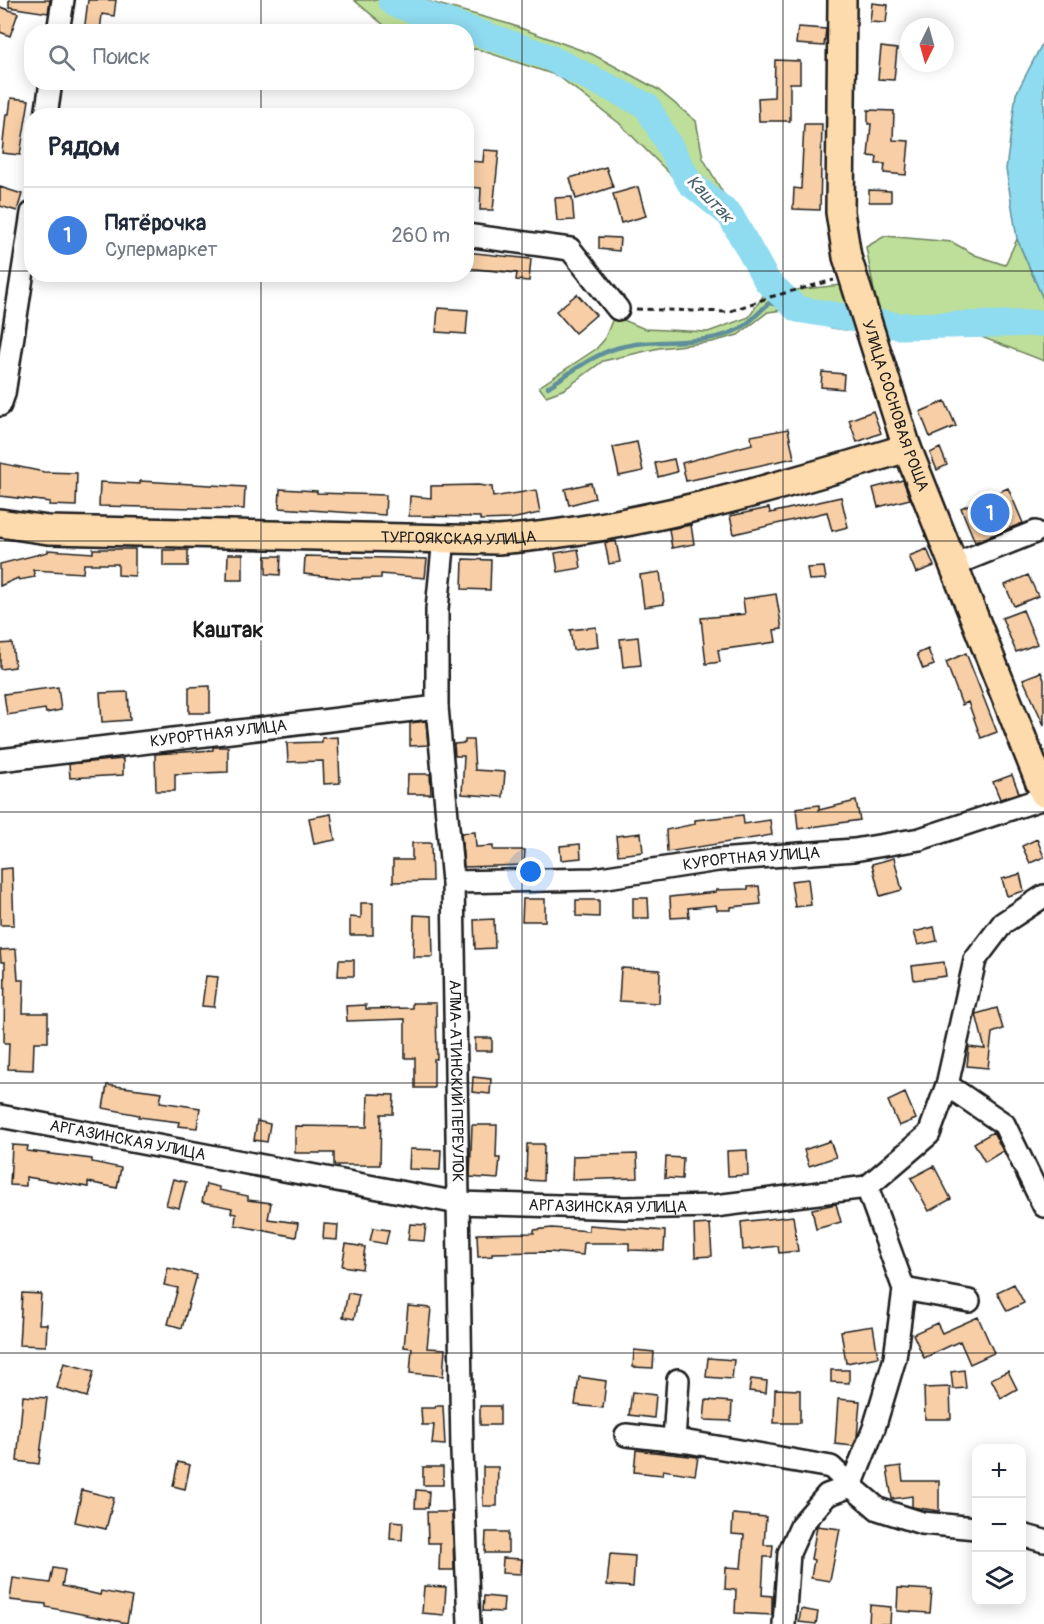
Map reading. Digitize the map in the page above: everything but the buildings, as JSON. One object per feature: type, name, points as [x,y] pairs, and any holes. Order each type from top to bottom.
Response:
[{"type":"main road","name":"УЛИЦА СОСНОВАЯ РОЩА","points":[[842,0],[840,212],[843,268],[871,331],[908,448],[1044,793]]},
{"type":"main road","name":"ТУРГОЯКСКАЯ УЛИЦА","points":[[0,523],[48,530],[498,540],[600,528],[801,480],[908,448]]},
{"type":"street","points":[[59,24],[63,0]]},
{"type":"street","points":[[47,108],[50,90]]},
{"type":"street","points":[[474,237],[570,249],[618,309]]},
{"type":"street","points":[[0,405],[4,394],[24,265]]},
{"type":"street","points":[[954,565],[1035,532]]},
{"type":"street","name":"АЛМА-АТИНСКИЙ ПЕРЕУЛОК","points":[[444,538],[437,609],[437,707],[453,882],[462,1452],[469,1624]]},
{"type":"street","name":"КУРОРТНАЯ УЛИЦА","points":[[0,760],[437,707]]},
{"type":"street","name":"КУРОРТНАЯ УЛИЦА","points":[[453,882],[594,879],[718,860],[854,850],[920,839],[1044,798]]},
{"type":"street","points":[[784,1624],[789,1553],[802,1524],[827,1495],[851,1486],[874,1428],[895,1358],[904,1289],[867,1186],[929,1134],[947,1085],[975,960],[1003,923],[1044,896]]},
{"type":"street","points":[[947,1085],[1004,1124],[1044,1206]]},
{"type":"street","name":"АРГАЗИНСКАЯ УЛИЦА","points":[[0,1116],[458,1203],[625,1208],[715,1206],[867,1186]]},
{"type":"street","points":[[904,1289],[969,1301]]},
{"type":"street","points":[[674,1440],[678,1380]]},
{"type":"street","points":[[626,1435],[674,1440],[831,1467],[878,1509],[922,1523],[972,1528]]},
{"type":"street","points":[[1026,1536],[1044,1542]]},
{"type":"path","points":[[618,309],[728,312],[770,297],[794,293],[816,285],[843,268]]},
{"type":"green space","points":[[354,0],[423,0],[509,24],[592,54],[657,89],[696,121],[703,158],[747,235],[786,291],[841,285],[854,331],[832,328],[783,310],[768,312],[738,335],[712,342],[659,348],[603,361],[565,389],[546,396],[539,387],[596,349],[604,340],[614,316],[645,329],[708,332],[749,317],[765,293],[730,232],[704,203],[681,185],[619,123],[558,76],[474,49],[474,24],[383,24]]},
{"type":"green space","points":[[885,236],[952,242],[975,255],[1005,265],[1017,239],[1044,301],[1044,361],[958,328],[894,331],[880,323],[866,247]]},
{"type":"water","points":[[1044,40],[1044,301],[1017,239],[1006,169],[1016,94]]},
{"type":"waterway","name":"Каштак","points":[[391,0],[395,4],[453,24]]},
{"type":"waterway","name":"Каштак","points":[[474,31],[546,56],[647,106],[690,183],[730,215],[767,281],[797,309],[899,326],[1044,323]]},
{"type":"waterway","points":[[548,387],[590,360],[617,348],[648,343],[696,340],[726,334],[745,326],[769,303],[797,309]]},
{"type":"place","name":"Пятёрочка","points":[[990,513]]},
{"type":"district","name":"Каштак","points":[[228,630]]}]
